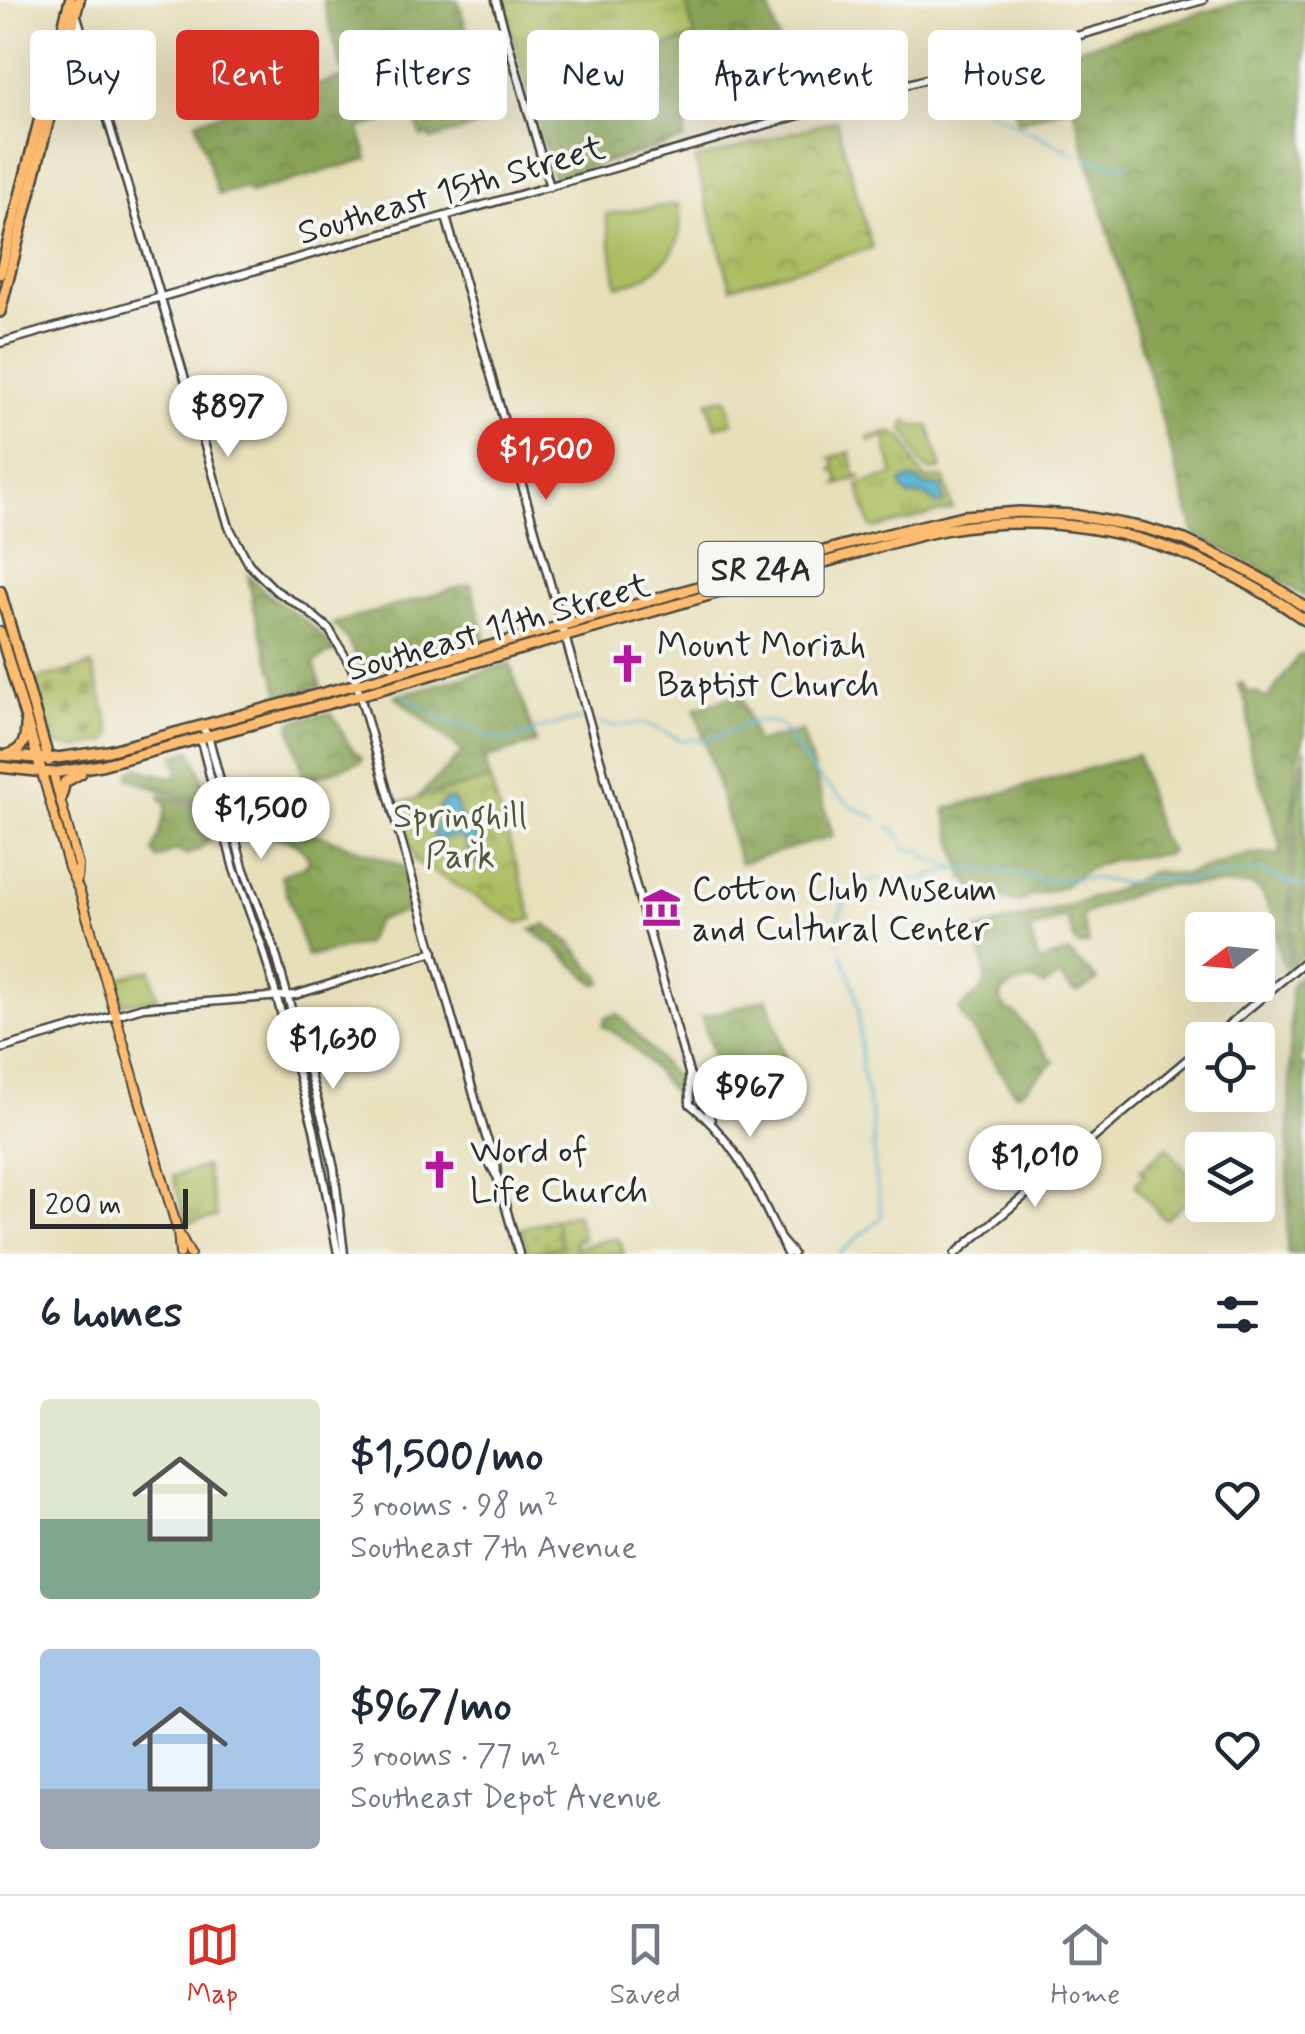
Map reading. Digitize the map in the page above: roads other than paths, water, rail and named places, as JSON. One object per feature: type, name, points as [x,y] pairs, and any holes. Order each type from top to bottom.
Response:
[{"type":"highway","points":[[0,312],[74,0]]},
{"type":"highway","points":[[57,2],[71,14]]},
{"type":"highway","points":[[0,274],[71,14]]},
{"type":"highway","name":"Southeast 11th Street","points":[[0,767],[48,773],[92,768],[203,732],[962,516],[1047,513],[1113,521],[1184,540],[1229,560],[1266,587]]},
{"type":"highway","name":"Southeast 11th Street","points":[[872,543],[968,527],[1078,526],[1164,546],[1266,587]]},
{"type":"highway","name":"SR 24A","points":[[1266,587],[1305,607]]},
{"type":"highway","name":"SR 24A","points":[[1266,587],[1305,620]]},
{"type":"highway","points":[[0,592],[48,773]]},
{"type":"highway","points":[[0,632],[26,718],[44,759]]},
{"type":"highway","points":[[3,755],[22,746],[26,718]]},
{"type":"highway","name":"Southeast 11th Street","points":[[3,755],[44,759],[108,752],[203,732]]},
{"type":"highway","points":[[60,800],[68,780],[92,768]]},
{"type":"main road","points":[[48,773],[78,864],[77,884]]},
{"type":"main road","points":[[48,773],[69,868],[116,1015],[178,1232],[180,1254]]},
{"type":"main road","points":[[178,1232],[190,1254]]},
{"type":"street","points":[[496,0],[550,187]]},
{"type":"street","name":"Southeast 15th Street","points":[[0,343],[1203,0]]},
{"type":"street","points":[[71,14],[236,544],[265,580],[329,629],[352,668],[519,1254]]},
{"type":"street","points":[[446,216],[689,1073],[690,1104],[711,1122],[743,1164],[790,1254]]},
{"type":"street","points":[[203,732],[274,948],[332,1160],[341,1254]]},
{"type":"street","points":[[203,732],[234,869],[263,950],[317,1143],[341,1254]]},
{"type":"street","points":[[0,1049],[143,1007],[287,996],[434,952]]},
{"type":"street","points":[[1232,1022],[1305,961]]},
{"type":"street","points":[[955,1254],[1185,1061]]},
{"type":"street","points":[[689,1073],[707,1098],[711,1122]]},
{"type":"street","points":[[690,1096],[700,1091]]},
{"type":"street","points":[[696,1109],[706,1105]]},
{"type":"water","points":[[907,479],[941,486],[944,503],[937,504],[925,495],[909,496],[901,483]]},
{"type":"water","points":[[445,800],[454,800],[462,821],[473,829],[488,869],[478,866],[461,836],[435,840],[433,833],[442,814],[438,809]]},
{"type":"waterway","points":[[1008,120],[1077,155]]},
{"type":"waterway","points":[[1087,158],[1128,168]]},
{"type":"waterway","points":[[362,671],[366,673]]},
{"type":"waterway","points":[[403,694],[445,722],[507,741],[583,719]]},
{"type":"waterway","points":[[601,723],[645,723],[681,740],[711,739],[744,725],[772,722],[782,727],[820,779],[851,806],[878,819]]},
{"type":"waterway","points":[[890,826],[906,849],[920,850],[928,858],[955,868]]},
{"type":"waterway","points":[[838,943],[838,918],[846,899],[874,879],[918,880],[956,869],[973,869],[1044,880],[1090,878],[1124,883],[1255,871],[1305,886]]},
{"type":"waterway","points":[[839,1254],[882,1217],[872,1120],[862,1071],[858,1006],[841,951]]},
{"type":"place","name":"Mount Moriah Baptist Church","points":[[627,664]]},
{"type":"place","name":"Cotton Club Museum and Cultural Center","points":[[662,908]]},
{"type":"place","name":"Word of Life Church","points":[[440,1170]]},
{"type":"park label","name":"Springhill Park","points":[[460,835]]}]
